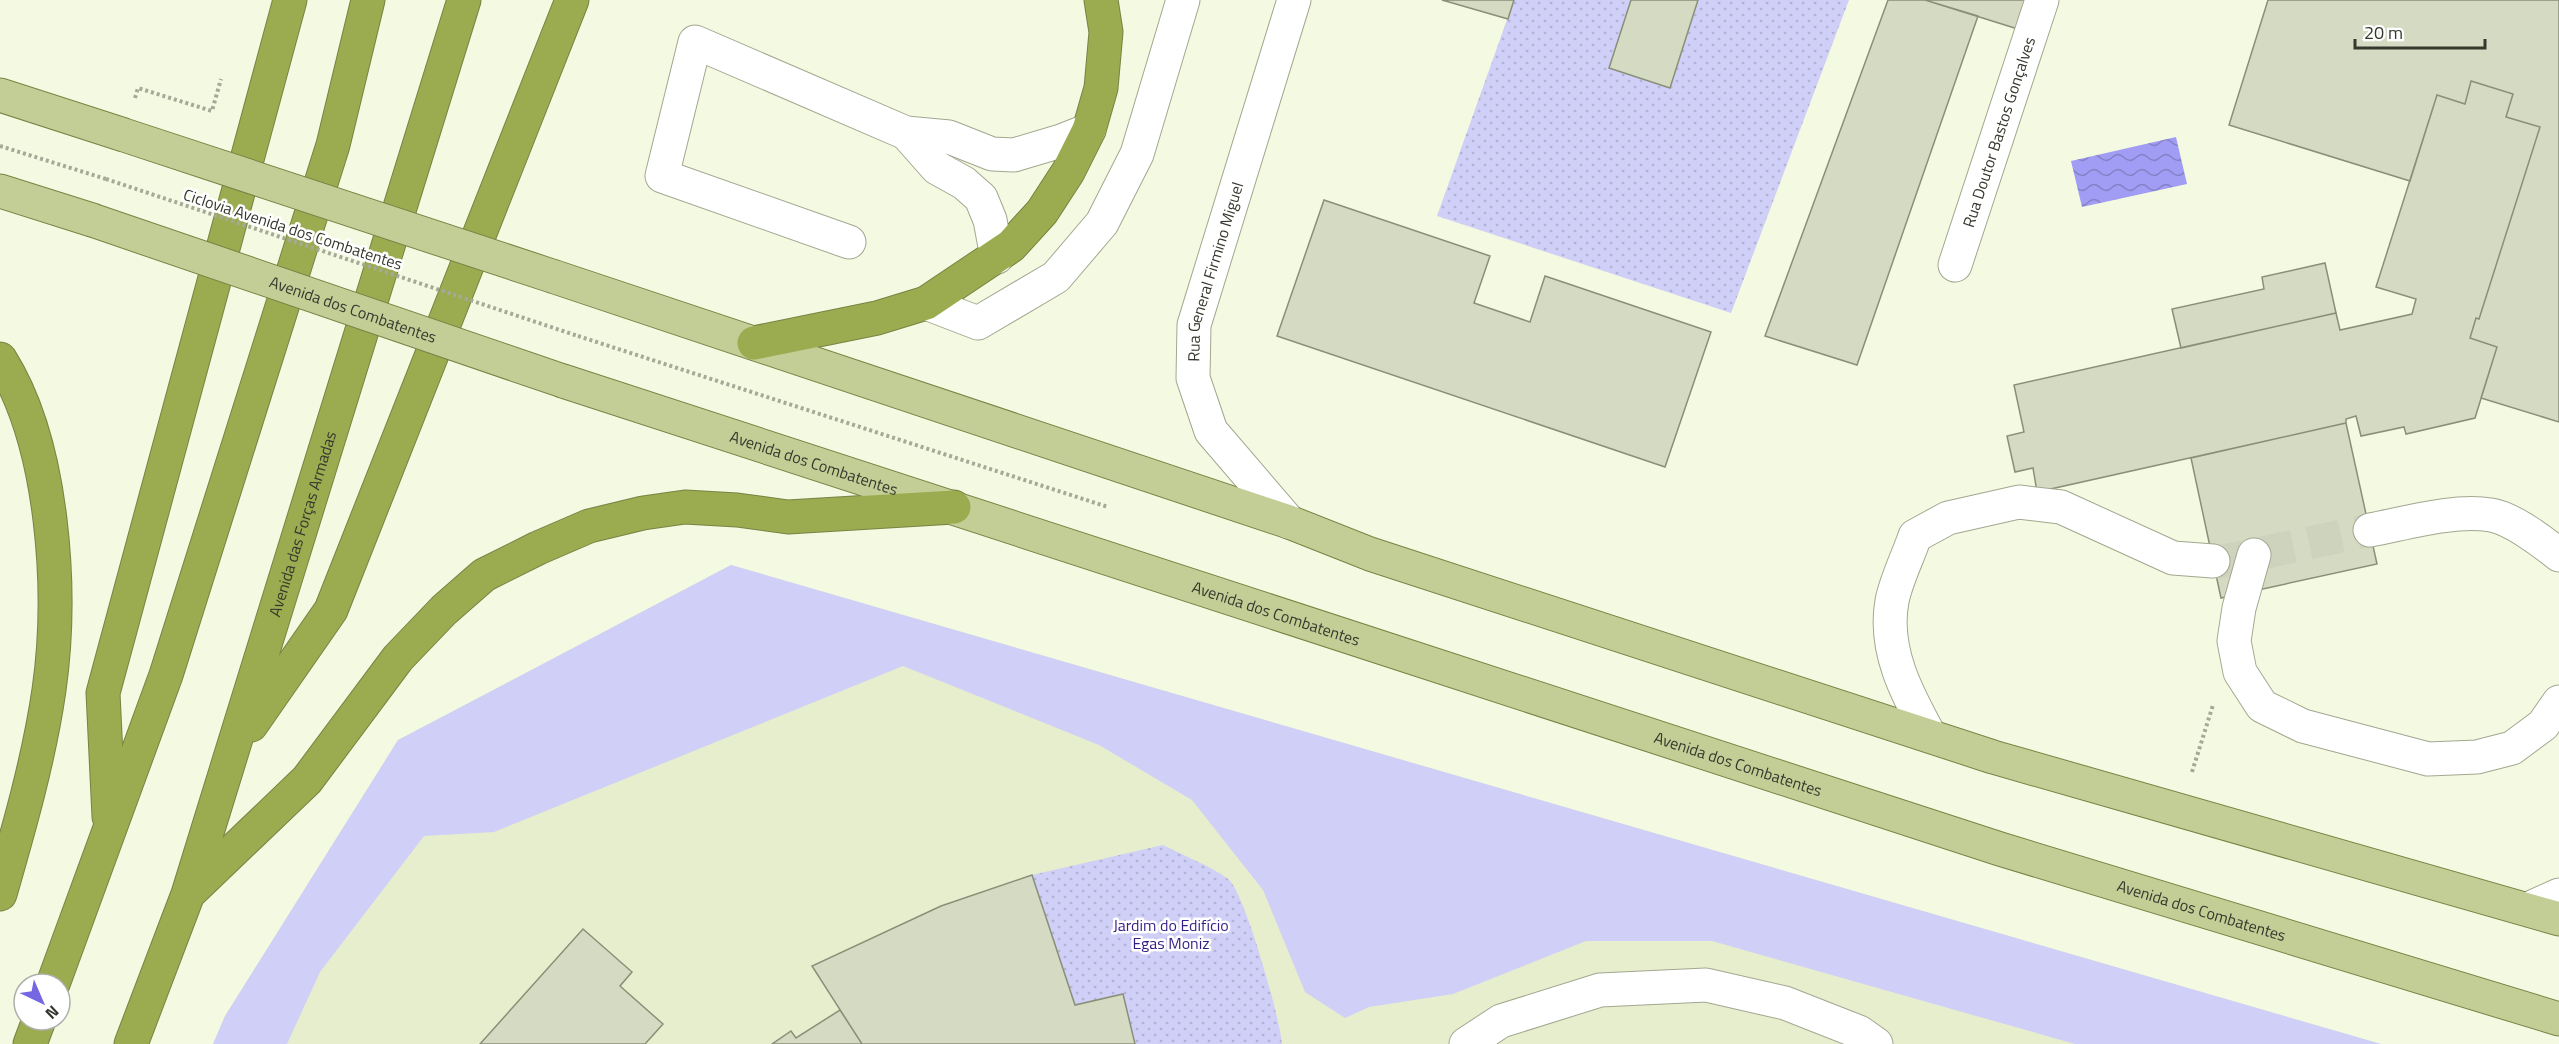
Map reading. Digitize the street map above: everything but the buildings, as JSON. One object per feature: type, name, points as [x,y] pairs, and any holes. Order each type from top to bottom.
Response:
[{"type":"highway","points":[[109,831],[103,693],[290,0]]},
{"type":"highway","points":[[56,972],[166,675],[271,348],[333,145],[368,0]]},
{"type":"highway","name":"Avenida das Forças Armadas","points":[[131,1044],[188,894],[464,0]]},
{"type":"highway","points":[[233,752],[331,610],[572,0]]},
{"type":"highway","points":[[754,343],[877,318],[926,303],[1011,246],[1042,212],[1068,172],[1089,130],[1101,88],[1106,32],[1101,0]]},
{"type":"highway","points":[[0,358],[30,419],[42,469],[50,521],[54,640],[49,692],[0,894]]},
{"type":"highway","points":[[188,894],[307,780],[398,658],[444,609],[484,575],[537,548],[589,526],[643,513],[685,507],[737,510],[788,517],[954,507]]},
{"type":"main road","points":[[0,94],[1289,522],[1370,554],[1992,757],[2559,919]]},
{"type":"main road","name":"Avenida dos Combatentes","points":[[0,191],[92,220],[563,381],[2000,849],[2559,1019]]},
{"type":"street","points":[[926,303],[978,323],[1056,277],[1102,223],[1137,154],[1183,0]]},
{"type":"street","name":"Rua General Firmino Miguel","points":[[1289,522],[1211,431],[1193,378],[1194,325],[1294,0]]},
{"type":"street","name":"Rua Doutor Bastos Gonçalves","points":[[1955,265],[2042,0]]},
{"type":"street","points":[[849,242],[662,176],[695,42],[906,133],[949,137],[992,154],[1014,155],[1089,130]]},
{"type":"street","points":[[906,133],[937,168],[964,183],[981,198],[990,220],[997,257]]},
{"type":"street","points":[[1930,736],[1906,692],[1889,637],[1892,600],[1915,536],[1948,518],[2019,502],[2061,507],[2174,558],[2213,561]]},
{"type":"street","points":[[2370,530],[2440,516],[2492,515],[2537,537],[2559,555]]},
{"type":"street","points":[[2254,555],[2239,608],[2234,641],[2240,672],[2262,706],[2303,726],[2428,759],[2477,757],[2512,748],[2543,725],[2559,702]]},
{"type":"street","points":[[2528,909],[2559,895]]},
{"type":"street","points":[[1466,1044],[1501,1021],[1600,990],[1706,985],[1785,1003],[1859,1032],[1876,1044]]},
{"type":"path","points":[[138,88],[212,111],[221,79]]},
{"type":"path","name":"Ciclovia Avenida dos Combatentes","points":[[0,146],[578,336]]},
{"type":"path","points":[[2180,810],[2216,697]]},
{"type":"shaded area","points":[[731,565],[2381,1044],[213,1044],[225,1016],[398,740]]},
{"type":"green space","points":[[1514,0],[1849,0],[1731,313],[1437,216]]},
{"type":"green space","points":[[731,565],[2381,1044],[2075,1044],[1712,941],[1586,941],[1453,994],[1369,1007],[1345,1018],[1305,992],[1263,890],[1192,800],[1099,745],[903,666],[494,832],[424,836],[320,972],[287,1044],[213,1044],[225,1016],[398,740]]},
{"type":"green space","name":"Jardim do Edifício Egas Moniz","points":[[1163,845],[1221,874],[1235,889],[1261,957],[1282,1044],[1135,1044],[1123,994],[1075,1005],[1032,875]]},
{"type":"water","points":[[2176,137],[2187,184],[2082,207],[2071,161]]},
{"type":"tunnel","points":[[2213,561],[2219,562],[2370,530]]}]
